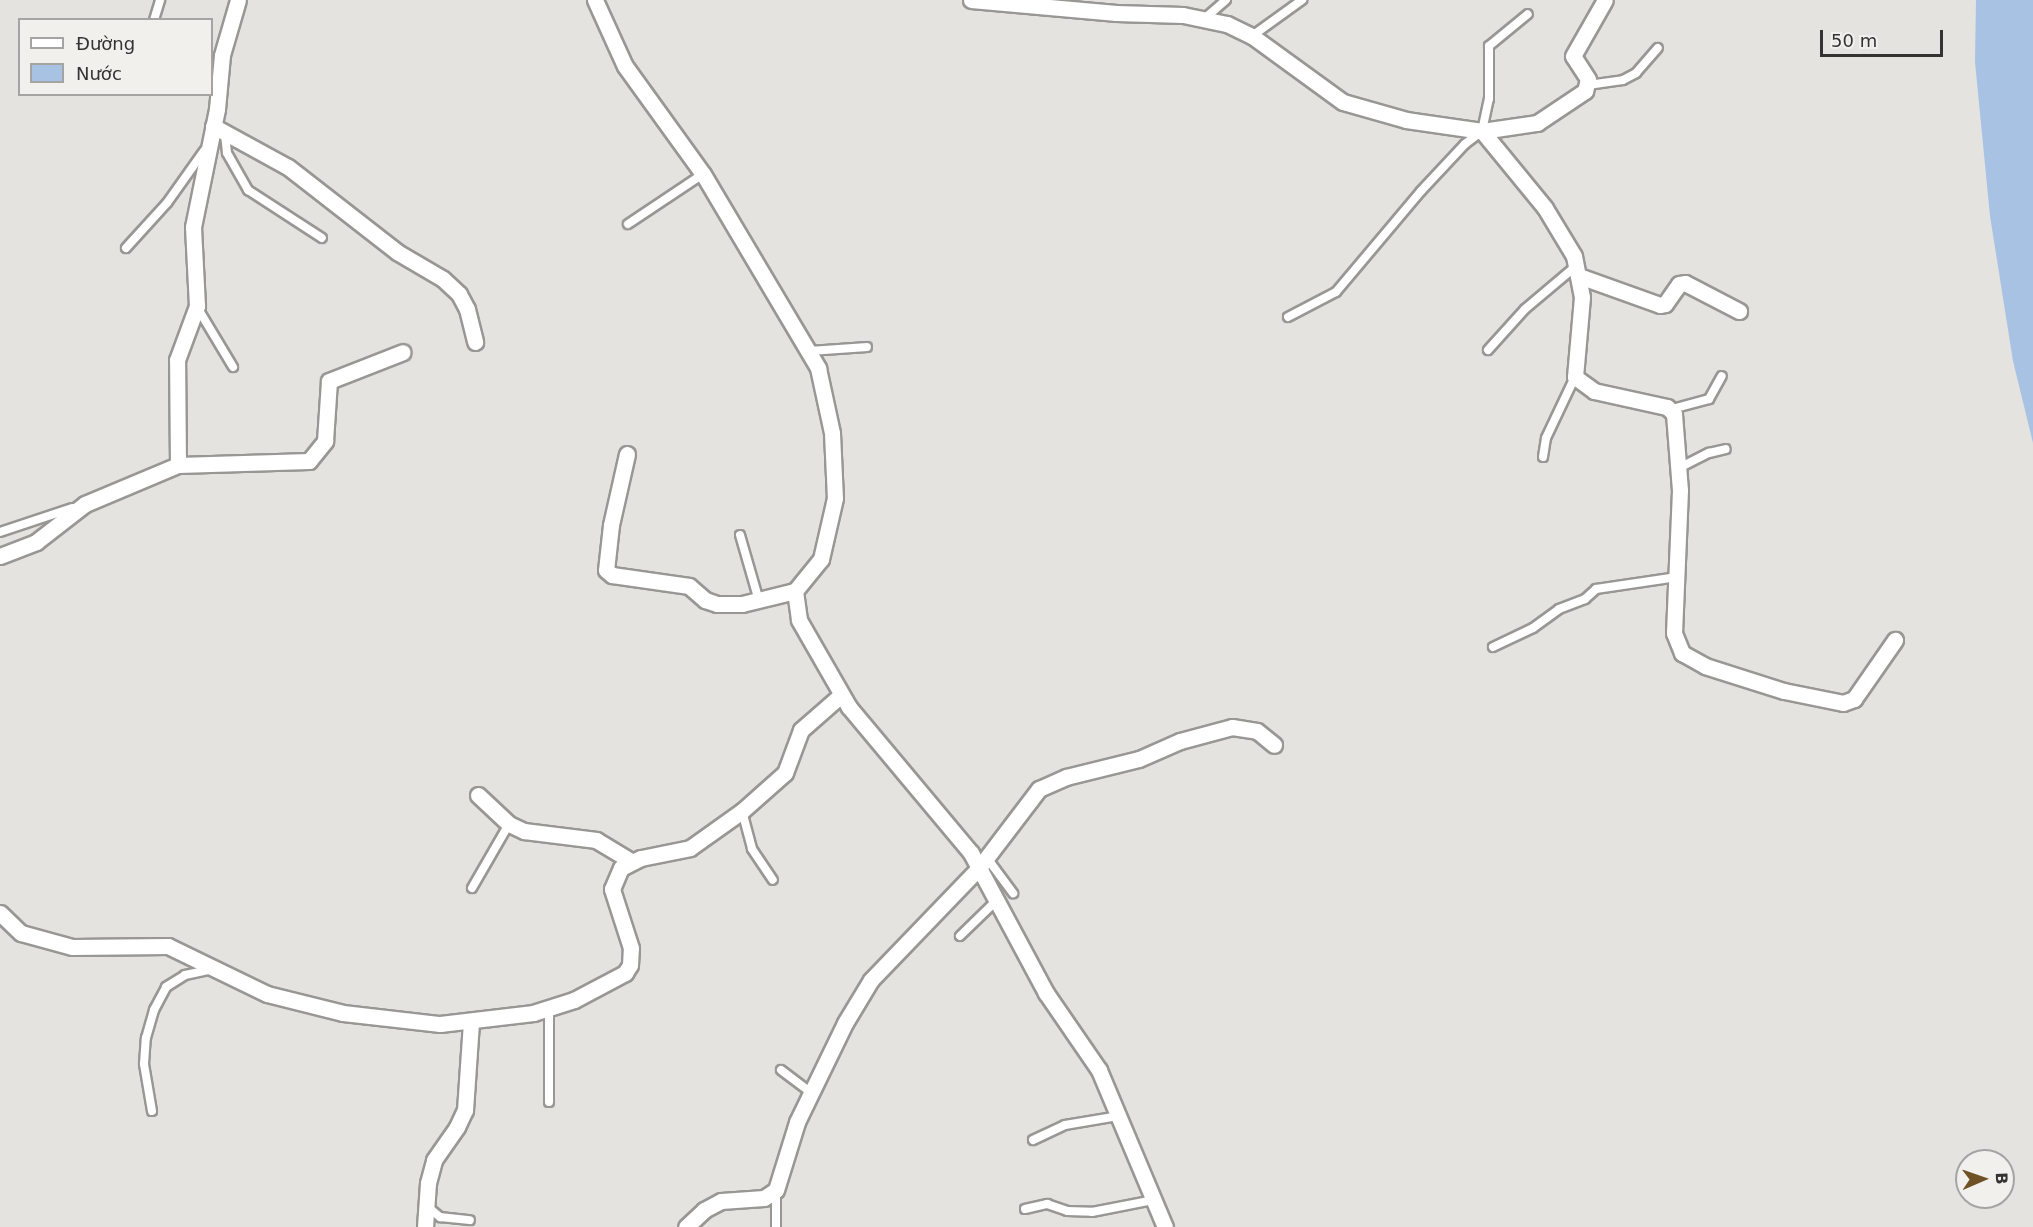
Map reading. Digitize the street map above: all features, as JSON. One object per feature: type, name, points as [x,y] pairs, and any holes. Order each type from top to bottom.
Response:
[{"type":"street","points":[[178,465],[177,360],[197,306],[193,227],[208,145],[219,129],[222,55],[238,0]]},
{"type":"street","points":[[595,0],[625,66],[703,174],[818,368],[832,433],[835,498],[821,559],[795,591],[759,601],[717,604],[705,600],[689,586],[612,574],[606,570],[611,525],[627,454]]},
{"type":"street","points":[[971,0],[1116,13],[1164,7],[1252,36],[1343,102],[1406,120],[1482,131],[1537,123],[1588,85],[1573,56],[1605,0]]},
{"type":"street","points":[[219,129],[288,167],[397,252],[443,279],[459,294],[467,309],[475,342]]},
{"type":"street","points":[[1482,131],[1545,208],[1578,271],[1581,339],[1575,377],[1594,391],[1672,409],[1677,469],[1677,577],[1674,633],[1682,653],[1705,666],[1828,703],[1854,699],[1895,640]]},
{"type":"street","points":[[1578,271],[1660,305],[1665,304],[1679,284],[1685,283],[1739,311]]},
{"type":"street","points":[[0,556],[36,543],[85,504],[178,465],[309,461],[325,441],[329,381],[403,352]]},
{"type":"street","points":[[795,591],[799,621],[841,695],[982,863],[996,902],[1046,993],[1099,1070],[1121,1116],[1165,1227]]},
{"type":"street","points":[[0,913],[21,933],[72,947],[168,946],[267,994],[324,1009],[441,1024],[471,1023],[549,1008],[609,984],[630,965],[631,948],[612,889],[621,868],[631,861],[690,848],[742,810],[784,773],[801,730],[841,695]]},
{"type":"street","points":[[690,1223],[721,1201],[764,1198],[776,1190],[797,1122],[845,1023],[872,980],[982,863],[1046,784],[1139,759],[1180,741],[1232,727],[1257,731],[1274,745]]},
{"type":"street","points":[[478,795],[509,824],[544,836],[596,840],[631,861]]},
{"type":"street","points":[[425,1227],[426,1206],[434,1160],[458,1127],[465,1110],[471,1023]]},
{"type":"lane","points":[[155,18],[160,0]]},
{"type":"lane","points":[[1204,19],[1226,0]]},
{"type":"lane","points":[[1252,36],[1302,0]]},
{"type":"lane","points":[[1288,317],[1336,292],[1421,191],[1465,144],[1482,131],[1489,99],[1489,46],[1528,14]]},
{"type":"lane","points":[[1588,85],[1623,80],[1636,73],[1658,48]]},
{"type":"lane","points":[[219,129],[227,153],[248,190],[322,238]]},
{"type":"lane","points":[[126,248],[167,202],[208,145]]},
{"type":"lane","points":[[628,224],[703,174]]},
{"type":"lane","points":[[1488,350],[1525,309],[1578,271]]},
{"type":"lane","points":[[197,306],[233,367]]},
{"type":"lane","points":[[810,351],[867,347]]},
{"type":"lane","points":[[1672,409],[1709,399],[1722,376]]},
{"type":"lane","points":[[1543,457],[1546,438],[1575,377]]},
{"type":"lane","points":[[1677,469],[1709,453],[1726,449]]},
{"type":"lane","points":[[0,532],[85,504]]},
{"type":"lane","points":[[740,535],[759,601]]},
{"type":"lane","points":[[1492,647],[1533,628],[1559,609],[1585,599],[1596,589],[1677,577]]},
{"type":"lane","points":[[742,810],[752,849],[773,880]]},
{"type":"lane","points":[[472,888],[509,824]]},
{"type":"lane","points":[[982,863],[1013,893]]},
{"type":"lane","points":[[960,936],[996,902]]},
{"type":"lane","points":[[152,1111],[144,1065],[146,1038],[154,1010],[166,987],[185,975],[219,969]]},
{"type":"lane","points":[[549,1008],[549,1102]]},
{"type":"lane","points":[[781,1070],[811,1093]]},
{"type":"lane","points":[[1033,1140],[1065,1125],[1121,1116]]},
{"type":"lane","points":[[776,1190],[776,1227]]},
{"type":"lane","points":[[1025,1209],[1047,1204],[1067,1211],[1092,1212],[1153,1200]]},
{"type":"lane","points":[[426,1206],[440,1217],[470,1220]]},
{"type":"lane","points":[[677,1227],[690,1223]]},
{"type":"water","points":[[1976,0],[2033,0],[2033,443],[2013,361],[1990,216],[1975,62]]}]
